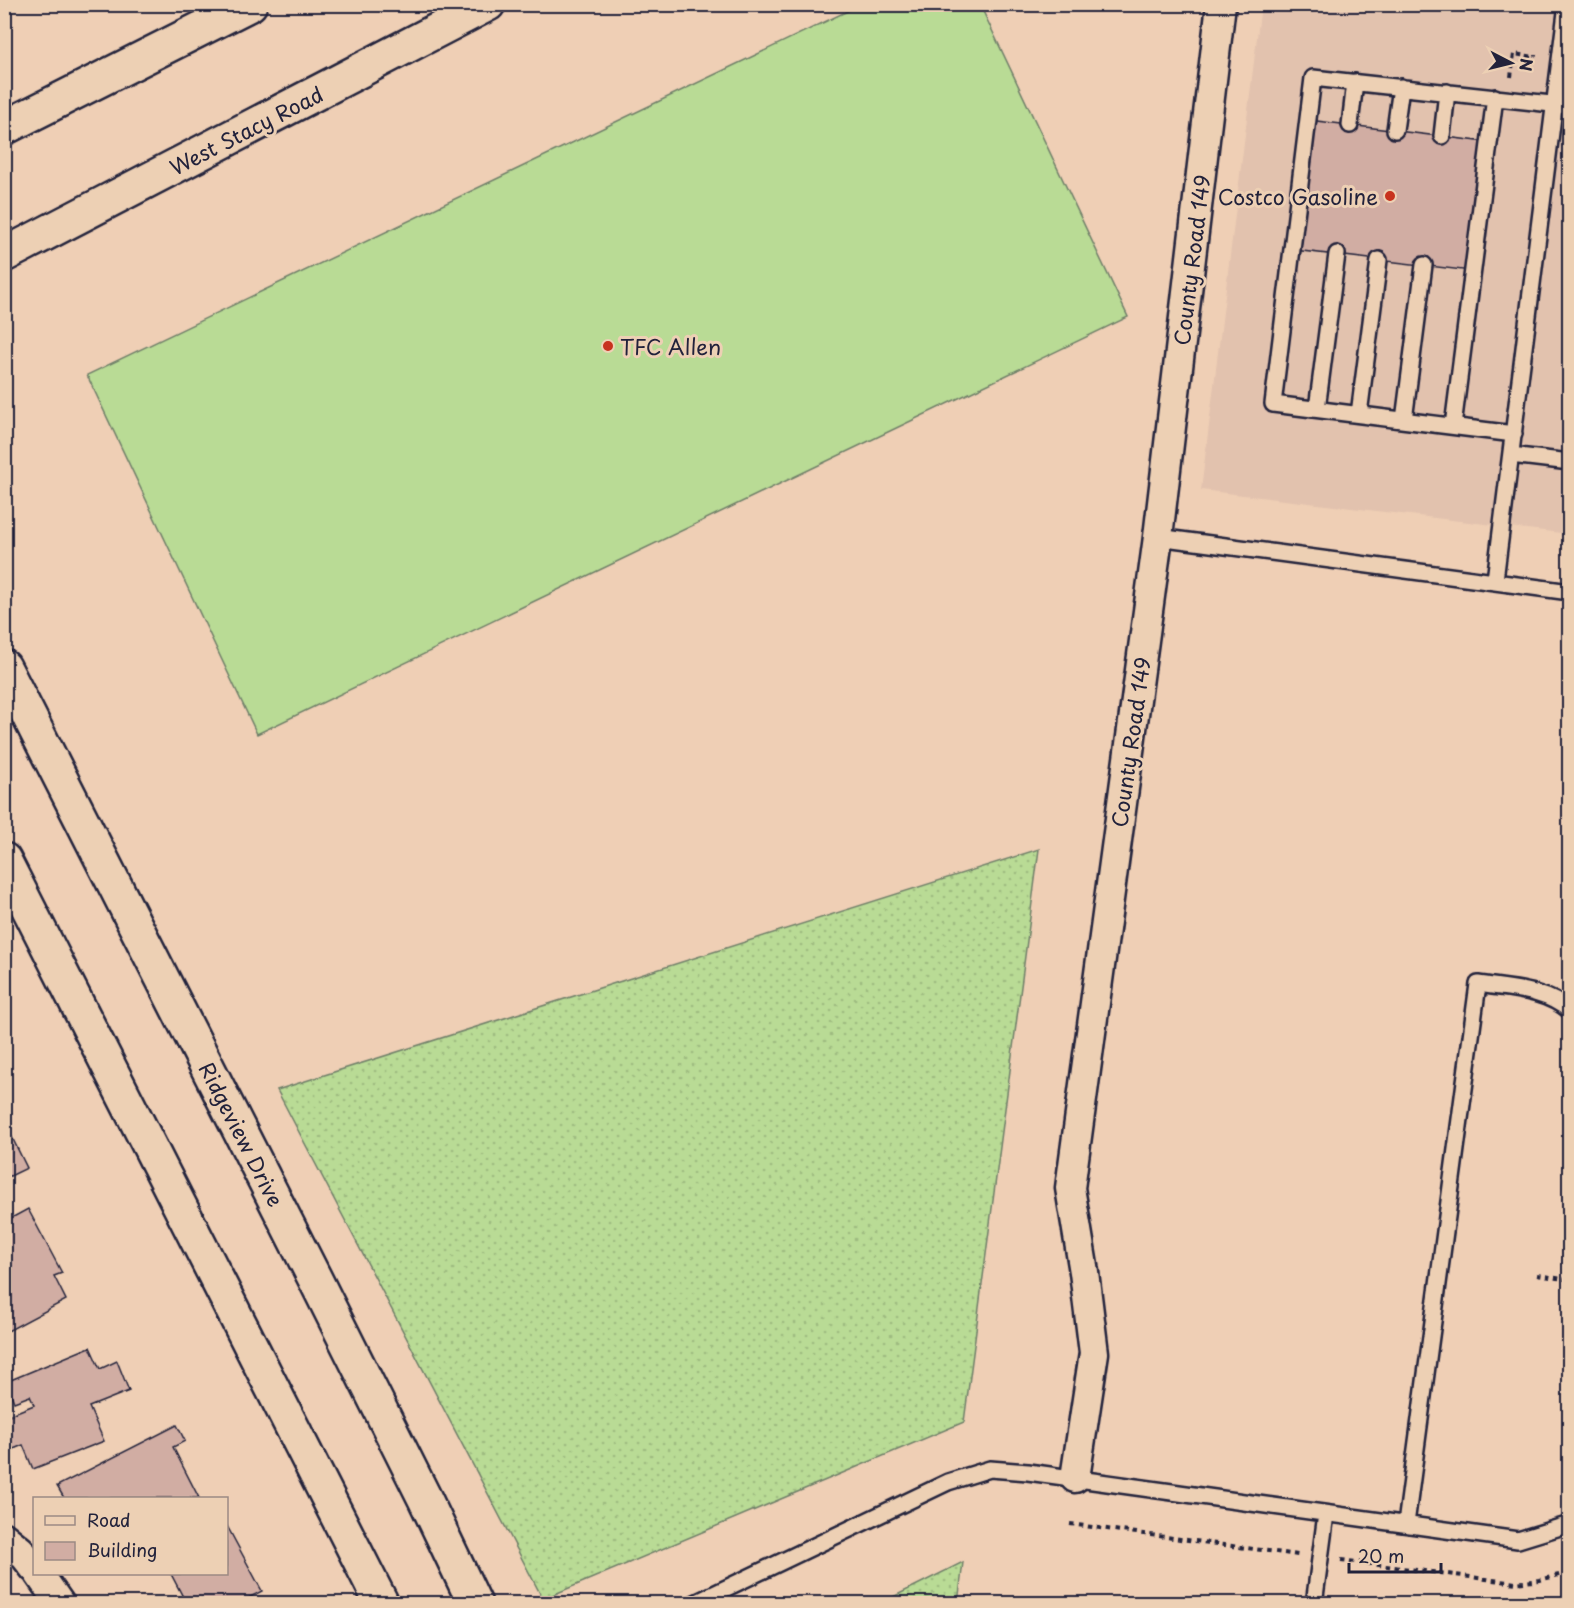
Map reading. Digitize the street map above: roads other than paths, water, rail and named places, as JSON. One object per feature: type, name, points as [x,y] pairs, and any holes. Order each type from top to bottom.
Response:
[{"type":"main road","points":[[4,128],[250,4]]},
{"type":"main road","name":"West Stacy Road","points":[[4,255],[488,4]]},
{"type":"main road","name":"Ridgeview Drive","points":[[4,667],[325,1298],[475,1604]]},
{"type":"main road","points":[[4,860],[382,1604]]},
{"type":"street","name":"County Road 149","points":[[1076,1478],[1094,1353],[1070,1188],[1158,537],[1221,4]]},
{"type":"street","points":[[4,1537],[20,1550],[33,1567]]},
{"type":"street","points":[[40,1575],[60,1604]]},
{"type":"lane","points":[[1495,580],[1562,105],[1561,52],[1567,4]]},
{"type":"lane","points":[[1514,434],[1273,404],[1313,78],[1562,105]]},
{"type":"lane","points":[[1350,125],[1355,82]]},
{"type":"lane","points":[[1395,130],[1401,87]]},
{"type":"lane","points":[[1442,136],[1447,92]]},
{"type":"lane","points":[[1454,426],[1502,98]]},
{"type":"lane","points":[[1317,409],[1336,255]]},
{"type":"lane","points":[[1359,414],[1379,260]]},
{"type":"lane","points":[[1404,420],[1424,265]]},
{"type":"lane","points":[[1511,455],[1569,462]]},
{"type":"lane","points":[[1158,537],[1495,580],[1569,592]]},
{"type":"lane","points":[[1406,1524],[1478,984],[1533,992],[1558,1001],[1569,1011]]},
{"type":"lane","points":[[693,1604],[948,1482],[990,1469],[1076,1478],[1518,1540],[1569,1524]]},
{"type":"lane","points":[[1314,1604],[1326,1514]]},
{"type":"place","name":"Costco Gasoline","points":[[1390,196]]},
{"type":"place","name":"TFC Allen","points":[[608,346]]}]
